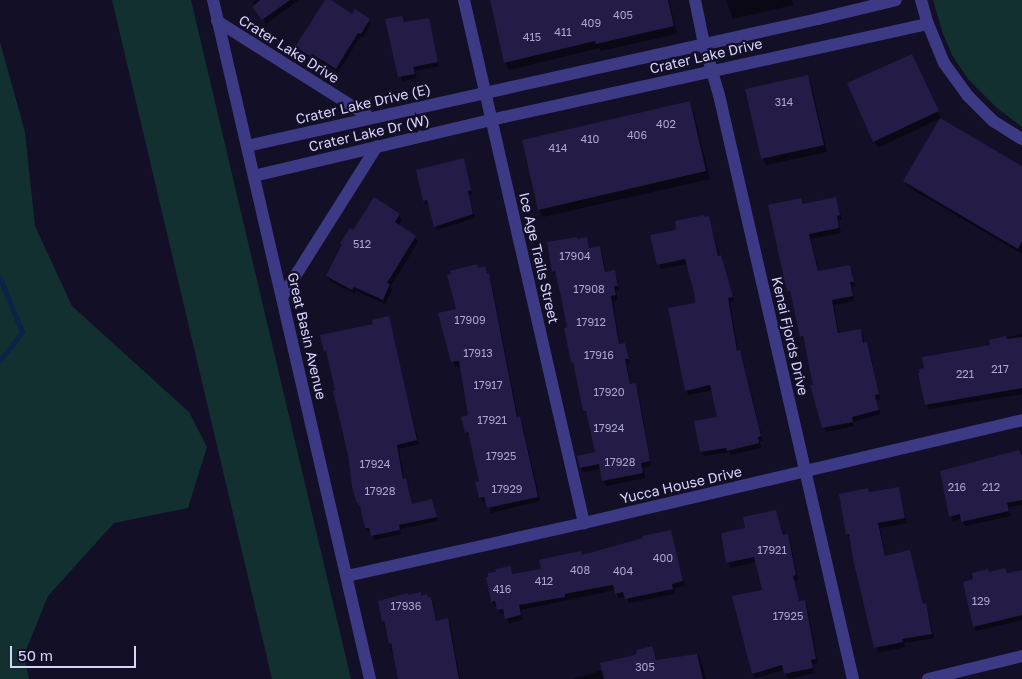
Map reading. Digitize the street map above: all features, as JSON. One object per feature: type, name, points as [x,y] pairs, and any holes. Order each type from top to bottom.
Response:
[{"type":"street","name":"Great Basin Avenue","points":[[213,0],[370,679]]},
{"type":"street","name":"Ice Age Trails Street","points":[[464,0],[584,523]]},
{"type":"street","name":"Kenai Fjords Drive","points":[[695,0],[704,44],[713,70],[853,679]]},
{"type":"street","name":"Crater Lake Drive","points":[[485,91],[896,0]]},
{"type":"street","points":[[921,0],[928,24],[944,63],[968,96],[993,120],[1022,138]]},
{"type":"street","name":"Crater Lake Drive","points":[[217,21],[370,118]]},
{"type":"street","name":"Crater Lake Drive","points":[[492,120],[928,24]]},
{"type":"street","name":"Crater Lake Drive (E)","points":[[247,146],[485,91]]},
{"type":"street","name":"Crater Lake Dr (W)","points":[[254,176],[492,120]]},
{"type":"street","points":[[282,297],[377,146]]},
{"type":"street","name":"Yucca House Drive","points":[[347,576],[584,523],[1022,420]]},
{"type":"street","points":[[928,679],[1022,656]]},
{"type":"green space","points":[[112,0],[191,0],[351,679],[272,679]]},
{"type":"green space","points":[[933,0],[1022,0],[1022,127],[997,108],[968,79],[952,55],[942,31]]},
{"type":"green space","points":[[0,42],[25,132],[35,226],[72,306],[189,412],[207,447],[188,508],[114,523],[48,596],[24,655],[29,679],[0,679]]},
{"type":"building","points":[[260,0],[290,0],[262,20],[252,7]]},
{"type":"building","points":[[325,0],[331,0],[352,14],[355,9],[370,19],[361,34],[358,33],[336,69],[312,54],[310,56],[295,47]]},
{"type":"building","points":[[490,0],[668,0],[674,26],[596,44],[595,41],[504,63]]},
{"type":"building","points":[[402,16],[404,22],[429,18],[438,62],[413,67],[415,74],[398,77],[385,19]]},
{"type":"building","points":[[912,54],[939,111],[873,142],[847,83]]},
{"type":"building","points":[[808,75],[824,145],[761,159],[745,89]]},
{"type":"building","points":[[690,101],[706,171],[538,210],[522,140]]},
{"type":"building","points":[[940,118],[1022,166],[1022,241],[1018,249],[903,181]]},
{"type":"building","points":[[464,158],[471,190],[468,191],[473,214],[434,227],[427,200],[423,201],[416,170]]},
{"type":"building","points":[[374,197],[400,214],[395,222],[416,236],[387,283],[390,284],[383,300],[354,287],[352,290],[326,276],[342,244],[340,243],[350,228],[353,230]]},
{"type":"building","points":[[836,197],[840,215],[837,216],[839,228],[809,234],[818,271],[850,265],[854,282],[850,282],[853,296],[832,300],[838,333],[861,329],[863,343],[867,342],[879,394],[875,395],[879,410],[852,417],[853,422],[822,428],[810,385],[813,385],[803,336],[800,337],[790,291],[787,292],[768,205],[801,198],[803,204]]},
{"type":"building","points":[[704,215],[705,217],[709,216],[718,256],[721,255],[733,297],[728,298],[737,351],[740,350],[761,436],[758,437],[759,443],[727,451],[726,448],[700,452],[694,421],[717,417],[710,385],[685,391],[668,308],[695,303],[694,293],[685,259],[657,265],[650,235],[676,230],[675,221]]},
{"type":"building","points":[[577,237],[577,239],[587,237],[589,248],[600,246],[605,272],[615,270],[618,286],[614,286],[616,295],[611,296],[619,344],[625,343],[629,359],[625,359],[630,384],[636,383],[650,461],[641,463],[643,473],[602,481],[599,464],[580,468],[577,456],[595,452],[586,411],[583,411],[573,362],[571,363],[564,328],[567,327],[555,271],[552,272],[547,242]]},
{"type":"building","points":[[477,264],[478,268],[485,266],[487,274],[489,273],[517,417],[520,416],[538,497],[487,508],[484,497],[479,498],[475,482],[479,481],[468,432],[465,433],[461,417],[468,415],[459,361],[451,362],[438,313],[456,309],[447,275],[451,274],[450,271]]},
{"type":"building","points":[[389,316],[417,440],[397,445],[403,479],[406,478],[412,504],[432,499],[437,517],[399,525],[400,530],[371,536],[369,528],[365,528],[360,506],[356,501],[352,487],[348,455],[333,391],[335,390],[326,351],[324,352],[320,335],[373,324],[372,320]]},
{"type":"building","points":[[1006,336],[1007,339],[1022,337],[1022,388],[925,405],[918,373],[920,372],[919,369],[924,368],[922,357],[990,345],[989,340]]},
{"type":"building","points":[[1019,450],[1022,456],[1022,500],[1007,503],[1009,511],[961,522],[960,514],[949,517],[940,471]]},
{"type":"building","points":[[899,487],[905,518],[878,523],[885,556],[910,550],[923,604],[926,603],[932,634],[902,639],[903,642],[874,648],[849,534],[846,534],[839,494],[868,488],[869,492]]},
{"type":"building","points":[[776,510],[783,535],[788,534],[796,575],[793,576],[799,601],[805,600],[816,659],[811,660],[813,668],[784,674],[782,665],[752,674],[732,596],[762,590],[754,557],[726,563],[721,533],[745,528],[743,517]]},
{"type":"building","points":[[671,530],[683,581],[672,584],[673,589],[625,599],[623,592],[615,594],[613,585],[590,589],[565,594],[565,597],[519,605],[521,615],[505,619],[503,609],[497,610],[495,601],[491,602],[486,577],[488,577],[488,573],[496,572],[495,569],[511,566],[512,574],[541,569],[539,560],[542,559],[581,551],[582,555],[643,538],[642,536]]},
{"type":"building","points":[[1005,568],[1007,573],[1022,570],[1022,615],[973,627],[963,582],[973,579],[972,573],[988,569],[989,572]]},
{"type":"building","points":[[421,592],[421,596],[427,594],[428,597],[431,597],[436,621],[448,618],[459,679],[398,679],[391,643],[389,644],[384,621],[382,622],[378,601],[408,593],[408,595]]},
{"type":"building","points":[[652,646],[656,660],[697,654],[703,679],[604,679],[600,663],[637,654],[636,650]]},
{"type":"waterway","points":[[0,278],[22,332],[0,360]]}]
